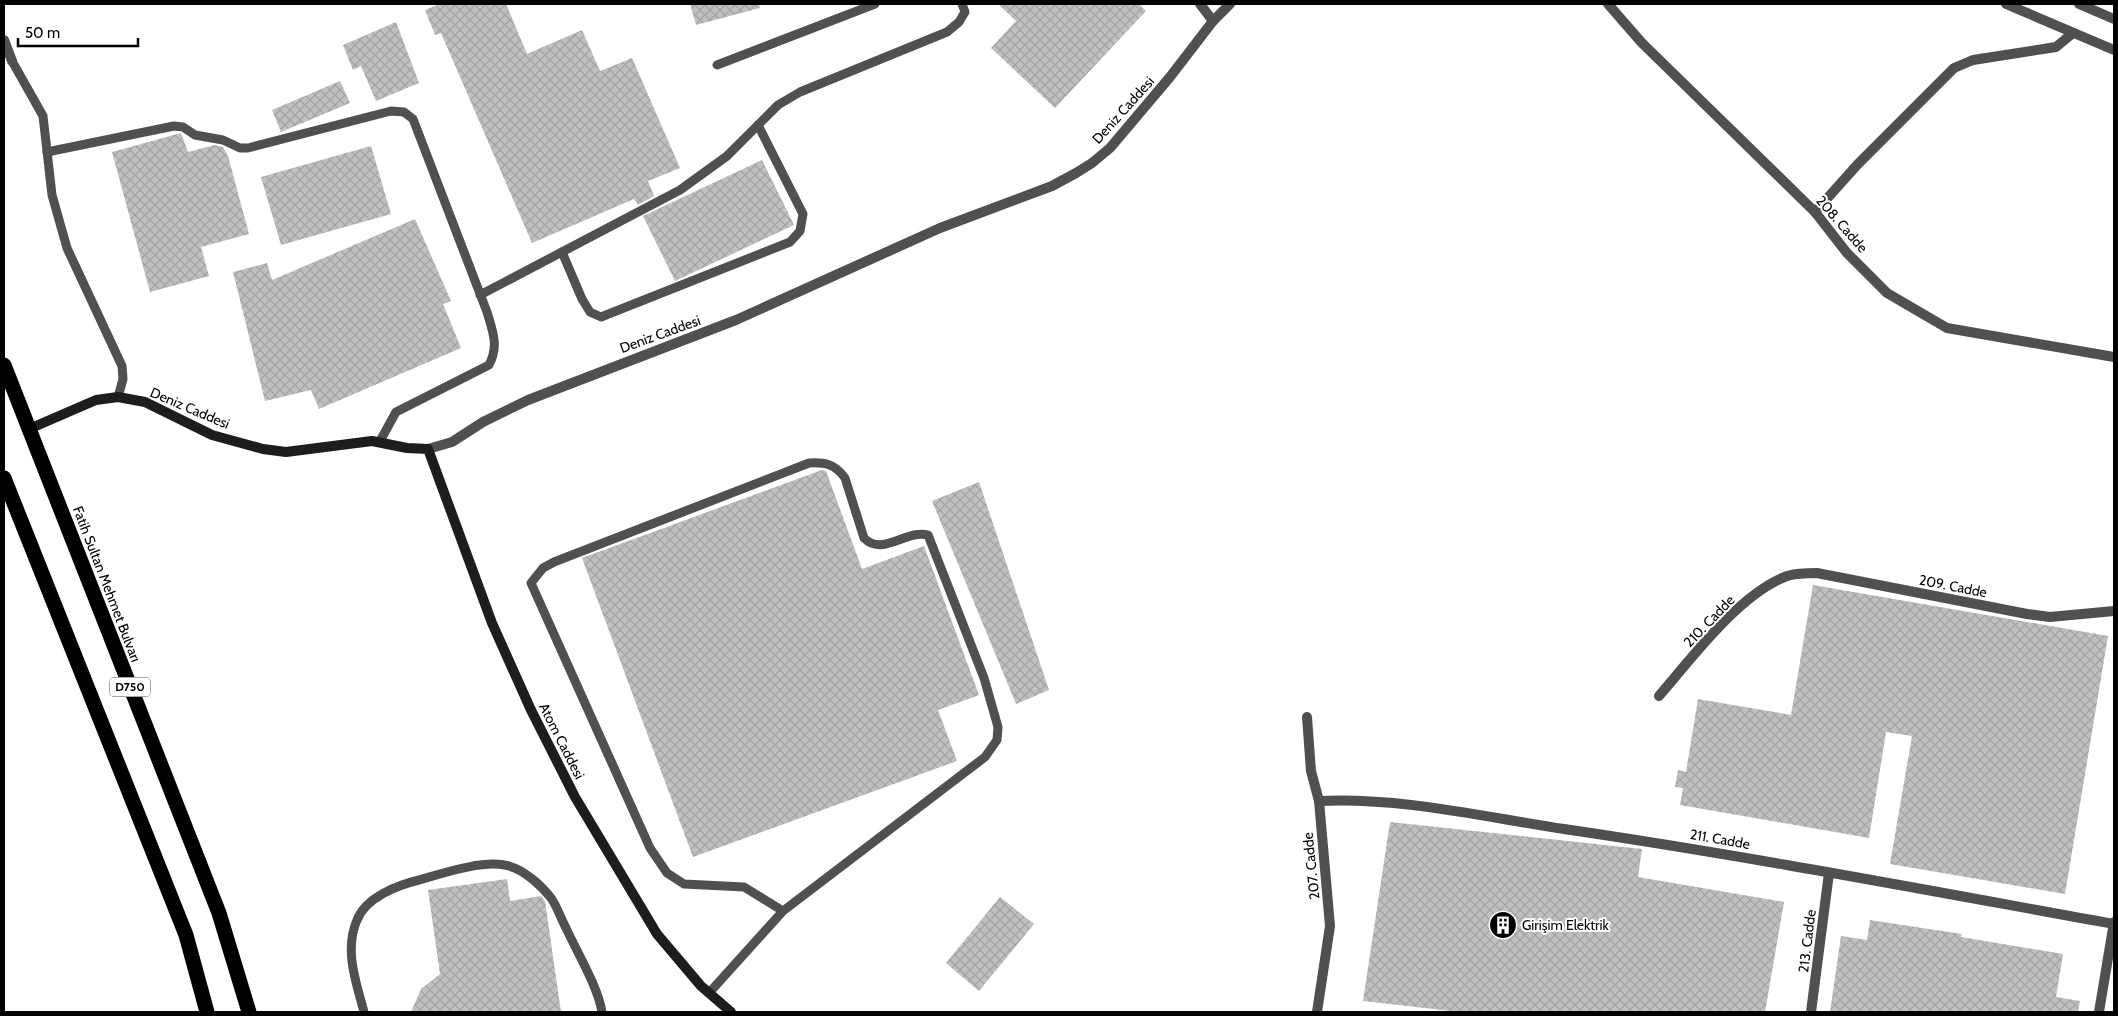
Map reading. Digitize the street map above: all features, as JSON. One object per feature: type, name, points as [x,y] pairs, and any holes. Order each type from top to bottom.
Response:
[{"type":"highway","name":"Fatih Sultan Mehmet Bulvarı","points":[[4,365],[219,913],[249,1012]]},
{"type":"highway","name":"D750","points":[[4,478],[186,935],[207,1012]]},
{"type":"street","points":[[1200,4],[1213,21]]},
{"type":"street","name":"Deniz Caddesi","points":[[29,429],[96,400],[118,397],[145,402],[212,435],[263,449],[286,452],[353,442],[380,441],[407,448],[428,449],[452,442],[482,422],[528,400],[736,320],[940,228],[1052,186],[1076,173],[1110,148],[1170,78],[1213,21],[1230,4]]},
{"type":"street","name":"208. Cadde","points":[[1608,4],[1642,43],[1815,212],[1847,253],[1887,293],[1947,328],[2114,356]]},
{"type":"street","points":[[2006,4],[2114,50]]},
{"type":"street","points":[[2079,4],[2114,19]]},
{"type":"street","points":[[1815,212],[1857,164],[1954,68],[1973,60],[2056,47],[2074,33]]},
{"type":"street","points":[[4,40],[12,61]]},
{"type":"street","name":"Atom Caddesi","points":[[428,449],[492,623],[531,710],[575,797],[657,934],[677,960],[709,993],[731,1012]]},
{"type":"street","name":"209. Cadde","points":[[1788,576],[1817,573],[1964,603],[2050,617],[2114,611]]},
{"type":"street","name":"210. Cadde","points":[[1659,696],[1699,650],[1748,600],[1767,586],[1788,576]]},
{"type":"street","name":"207. Cadde","points":[[1307,717],[1311,771],[1319,801],[1330,926],[1317,1012]]},
{"type":"street","name":"211. Cadde","points":[[1319,801],[1353,800],[1416,807],[1708,850],[2114,923]]},
{"type":"street","name":"213. Cadde","points":[[1811,1012],[1829,873]]},
{"type":"street","points":[[2099,1012],[2114,923]]},
{"type":"lane","points":[[717,64],[875,4]]},
{"type":"lane","points":[[480,295],[680,190],[727,156],[778,105],[800,92],[947,32],[959,22],[965,12],[962,4]]},
{"type":"lane","points":[[12,61],[43,116],[52,195],[67,248],[122,366],[123,379],[118,397]]},
{"type":"lane","points":[[47,152],[174,126],[183,127],[195,135],[223,140],[240,148],[248,148],[391,111],[404,112],[413,119],[480,295],[494,335],[496,352],[489,365],[396,412],[380,441]]},
{"type":"lane","points":[[562,252],[582,299],[590,312],[601,317],[790,242],[800,231],[803,214],[758,125]]},
{"type":"lane","points":[[709,993],[783,911],[985,757],[997,740],[998,727],[984,678],[928,535],[919,532],[887,544],[876,546],[869,544],[864,538],[845,478],[840,472],[825,462],[809,463],[554,562],[542,568],[530,583],[650,848],[667,873],[684,884],[744,887],[783,911]]},
{"type":"lane","points":[[364,1012],[350,950],[358,917],[368,905],[395,886],[452,870],[494,864],[509,866],[520,872],[538,884],[552,899],[583,964],[602,1012]]},
{"type":"building","points":[[440,4],[506,4],[527,54],[582,30],[600,71],[632,58],[680,168],[648,181],[654,196],[638,205],[634,199],[532,243],[441,33],[435,35],[425,10]]},
{"type":"building","points":[[690,4],[759,4],[760,8],[696,25]]},
{"type":"building","points":[[998,4],[1139,4],[1146,11],[1055,108],[991,48],[1016,21]]},
{"type":"building","points":[[396,22],[419,83],[376,101],[361,66],[353,70],[343,45]]},
{"type":"building","points":[[340,81],[350,103],[281,132],[272,110]]},
{"type":"building","points":[[181,133],[188,152],[215,145],[223,147],[228,156],[249,234],[201,247],[209,276],[150,292],[112,152]]},
{"type":"building","points":[[371,146],[391,214],[281,245],[261,177]]},
{"type":"building","points":[[762,160],[794,225],[675,281],[643,216]]},
{"type":"building","points":[[415,219],[451,301],[443,304],[461,348],[319,409],[311,390],[265,401],[233,272],[267,263],[272,280]]},
{"type":"building","points":[[822,470],[826,471],[862,569],[924,546],[979,695],[938,710],[957,761],[693,857],[582,558]]},
{"type":"building","points":[[979,482],[1049,690],[1016,704],[932,501]]},
{"type":"building","points":[[1813,585],[2108,636],[2065,894],[1890,864],[1912,736],[1886,732],[1869,838],[1680,805],[1683,788],[1675,787],[1678,770],[1686,772],[1698,699],[1791,715]]},
{"type":"building","name":"Girişim Elektrik","points":[[1390,822],[1642,849],[1638,877],[1784,902],[1765,1012],[1460,1012],[1363,1001]]},
{"type":"building","points":[[507,879],[510,901],[541,896],[545,901],[561,1012],[411,1012],[421,989],[440,974],[428,890]]},
{"type":"building","points":[[1000,897],[1034,924],[979,991],[946,963]]},
{"type":"building","points":[[1870,920],[1962,934],[1961,937],[2063,954],[2056,997],[2080,1001],[2078,1012],[1830,1012],[1841,936],[1867,940]]},
{"type":"place","name":"Girişim Elektrik","points":[[1503,925]]}]
